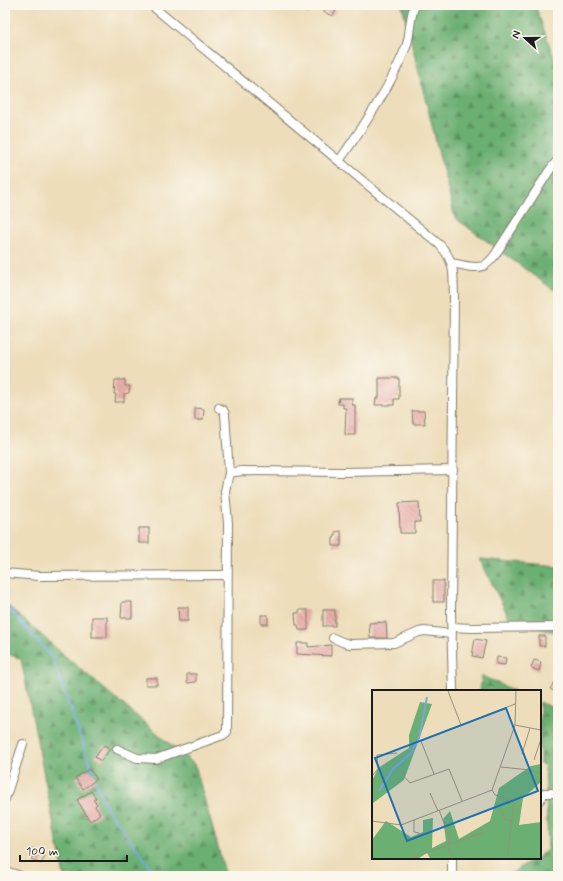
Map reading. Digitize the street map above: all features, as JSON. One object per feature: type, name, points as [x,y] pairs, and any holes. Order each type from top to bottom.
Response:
[{"type":"street","points":[[151,5],[440,245],[448,254],[452,263],[454,297],[452,630],[454,690]]},
{"type":"street","points":[[339,161],[363,126],[400,60],[407,45],[415,5]]},
{"type":"street","points":[[452,263],[469,266],[482,266],[488,263],[495,255],[558,160]]},
{"type":"street","points":[[118,749],[137,758],[156,759],[223,735],[227,732],[228,514],[225,491],[229,473],[225,414],[223,410],[219,408]]},
{"type":"street","points":[[229,473],[242,471],[343,472],[453,470]]},
{"type":"street","points":[[5,573],[39,576],[227,575]]},
{"type":"street","points":[[333,638],[350,644],[387,644],[394,643],[419,632],[472,628],[558,627]]},
{"type":"street","points":[[5,799],[23,744]]},
{"type":"street","points":[[541,798],[544,793],[558,793]]},
{"type":"street","points":[[452,859],[452,876]]},
{"type":"street","points":[[5,871],[21,876]]},
{"type":"green space","points":[[402,5],[535,5],[558,69],[558,293],[455,218]]},
{"type":"green space","points":[[480,559],[558,566],[558,633],[511,622]]},
{"type":"green space","points":[[5,603],[71,661],[195,765],[226,876],[64,876],[21,659],[5,653]]},
{"type":"green space","points":[[482,676],[513,690],[480,690]]},
{"type":"green space","points":[[541,702],[558,710],[558,876],[507,876],[533,859],[541,859],[541,854],[548,849],[545,765],[541,764]]},
{"type":"building","points":[[325,5],[336,11],[332,16],[322,11]]},
{"type":"building","points":[[379,378],[399,378],[399,399],[394,399],[394,405],[375,405],[376,398],[379,398]]},
{"type":"building","points":[[115,380],[125,380],[125,386],[130,386],[129,393],[124,394],[124,402],[115,402]]},
{"type":"building","points":[[339,398],[352,398],[352,405],[355,405],[355,435],[345,435],[346,408],[343,408],[343,404],[338,404]]},
{"type":"building","points":[[195,408],[204,409],[203,420],[195,420]]},
{"type":"building","points":[[412,411],[424,411],[425,424],[413,424]]},
{"type":"building","points":[[419,502],[420,522],[415,522],[415,533],[400,533],[399,503]]},
{"type":"building","points":[[139,528],[149,528],[149,543],[139,543]]},
{"type":"building","points":[[341,531],[341,546],[333,546],[335,532]]},
{"type":"building","points":[[433,581],[444,581],[444,602],[433,602]]},
{"type":"building","points":[[122,602],[132,602],[132,618],[121,618]]},
{"type":"building","points":[[178,607],[188,607],[188,621],[179,621]]},
{"type":"building","points":[[299,610],[308,610],[308,630],[299,630],[298,625],[296,625],[295,613],[299,613]]},
{"type":"building","points":[[323,610],[335,610],[335,626],[323,626]]},
{"type":"building","points":[[261,615],[268,615],[268,624],[261,624]]},
{"type":"building","points":[[92,617],[107,617],[107,637],[92,637]]},
{"type":"building","points":[[386,622],[387,638],[370,638],[369,623]]},
{"type":"building","points":[[539,636],[545,636],[545,646],[539,646]]},
{"type":"building","points":[[475,639],[486,641],[482,658],[472,656]]},
{"type":"building","points":[[297,643],[308,643],[308,647],[331,645],[331,656],[297,654]]},
{"type":"building","points":[[497,657],[506,658],[505,665],[496,664]]},
{"type":"building","points":[[534,660],[541,662],[539,671],[531,668]]},
{"type":"building","points":[[187,674],[196,674],[196,682],[187,683]]},
{"type":"building","points":[[146,678],[157,678],[157,685],[146,685]]},
{"type":"building","points":[[554,683],[558,684],[558,693],[550,689]]},
{"type":"building","points":[[104,745],[110,749],[101,761],[95,757]]},
{"type":"building","points":[[89,769],[97,779],[83,789],[75,778]]},
{"type":"building","points":[[91,791],[96,798],[93,800],[97,804],[95,806],[100,814],[90,821],[77,800]]},
{"type":"building","points":[[35,851],[45,856],[41,864],[31,859]]},
{"type":"waterway","points":[[5,604],[53,659],[104,804],[157,876]]}]
